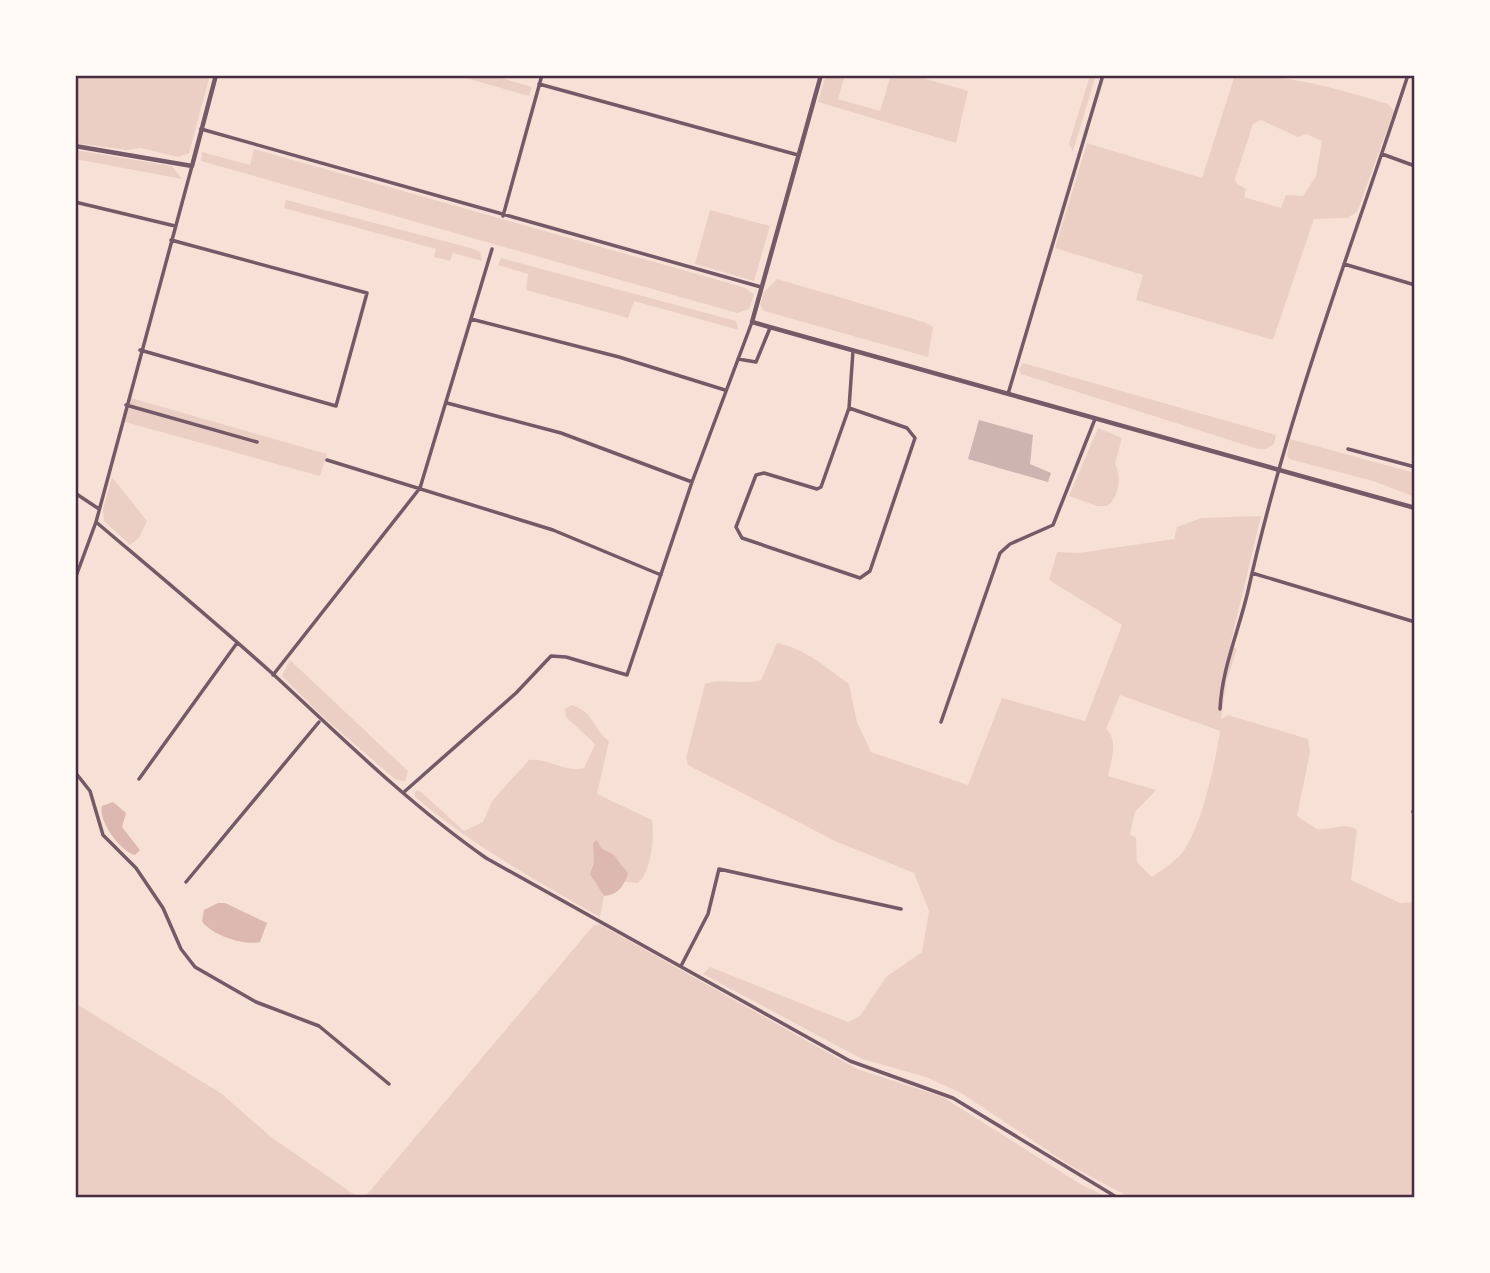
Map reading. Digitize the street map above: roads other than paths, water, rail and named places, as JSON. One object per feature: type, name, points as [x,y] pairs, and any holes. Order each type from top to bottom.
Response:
[{"type":"street","points":[[75,579],[96,522],[140,350],[216,75]]},
{"type":"street","points":[[503,216],[542,75]]},
{"type":"street","points":[[404,792],[516,693],[551,656],[566,657],[627,675],[724,390],[752,322],[821,75]]},
{"type":"street","points":[[1008,394],[1103,75]]},
{"type":"street","points":[[1220,709],[1227,663],[1238,634],[1277,470],[1343,264],[1408,75]]},
{"type":"street","points":[[539,84],[799,155]]},
{"type":"street","points":[[201,129],[761,288]]},
{"type":"street","points":[[75,146],[192,166]]},
{"type":"street","points":[[1382,154],[1415,166]]},
{"type":"street","points":[[75,202],[175,226]]},
{"type":"street","points":[[140,350],[336,406],[368,293],[171,240]]},
{"type":"street","points":[[273,675],[420,488],[492,249]]},
{"type":"street","points":[[1343,264],[1415,285]]},
{"type":"street","points":[[471,319],[619,357],[724,390]]},
{"type":"street","points":[[752,322],[1415,508]]},
{"type":"street","points":[[738,359],[756,362],[771,328]]},
{"type":"street","points":[[849,408],[907,428],[915,438],[870,571],[860,579],[742,538],[736,527],[756,475],[764,473],[812,489],[821,487],[849,408],[853,351]]},
{"type":"street","points":[[447,403],[561,433],[692,482]]},
{"type":"street","points":[[126,405],[257,442]]},
{"type":"street","points":[[941,722],[996,561],[1010,544],[1053,525],[1095,418]]},
{"type":"street","points":[[1348,449],[1415,467]]},
{"type":"street","points":[[327,460],[554,530],[661,575]]},
{"type":"street","points":[[75,493],[99,509]]},
{"type":"street","points":[[96,522],[237,643],[320,721],[438,823],[486,858],[850,1061],[954,1098],[1118,1198]]},
{"type":"street","points":[[1252,573],[1415,622]]},
{"type":"street","points":[[139,779],[237,643]]},
{"type":"street","points":[[186,882],[320,721]]},
{"type":"street","points":[[75,772],[90,791],[103,835],[136,868],[163,908],[181,949],[195,967],[256,1002],[318,1026],[389,1084]]},
{"type":"street","points":[[681,966],[708,914],[719,869],[901,909]]}]
